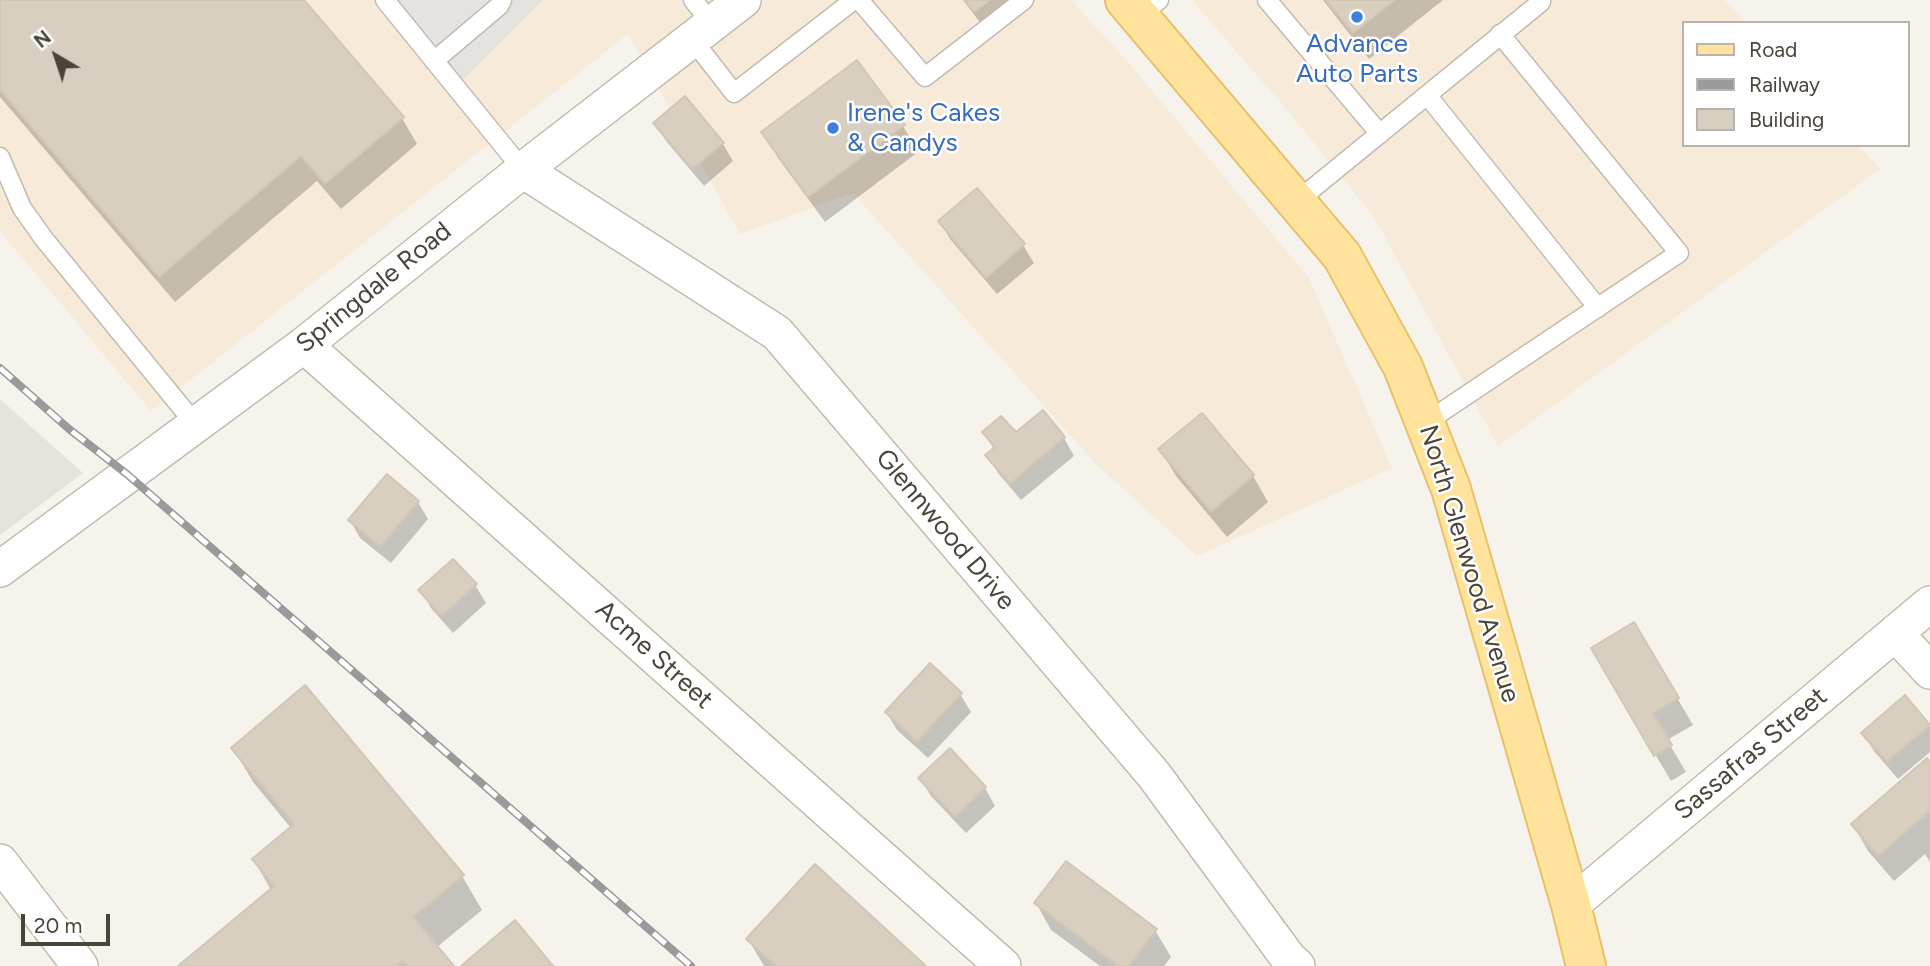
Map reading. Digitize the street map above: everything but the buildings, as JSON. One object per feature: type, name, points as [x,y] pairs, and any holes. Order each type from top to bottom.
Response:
[{"type":"main road","name":"North Glenwood Avenue","points":[[1141,5],[1296,202],[1342,256],[1403,367],[1451,489],[1572,905],[1586,966]]},
{"type":"street","name":"Springdale Road","points":[[0,569],[304,345],[523,170],[699,21],[743,0]]},
{"type":"street","name":"Glennwood Drive","points":[[523,170],[777,333],[1154,775],[1289,959],[1297,966]]},
{"type":"street","name":"Acme Street","points":[[304,345],[1003,966]]},
{"type":"street","name":"Sassafras Street","points":[[1572,905],[1930,604]]},
{"type":"street","points":[[1895,633],[1930,671]]},
{"type":"street","points":[[0,862],[80,966]]},
{"type":"lane","points":[[385,0],[523,170]]},
{"type":"lane","points":[[434,61],[499,6],[502,0]]},
{"type":"lane","points":[[699,21],[734,93],[857,0],[925,77],[1024,0]]},
{"type":"lane","points":[[1267,0],[1380,134]]},
{"type":"lane","points":[[1296,202],[1541,2],[1539,0]]},
{"type":"lane","points":[[1425,423],[1679,253],[1500,34]]},
{"type":"lane","points":[[1427,95],[1598,308]]},
{"type":"lane","points":[[0,157],[22,208],[44,239],[196,425]]},
{"type":"shaded area","points":[[0,0],[1071,0],[1127,61],[1309,278],[1392,468],[1197,556],[1097,465],[853,193],[740,234],[628,34],[151,411],[0,231]]},
{"type":"shaded area","points":[[388,0],[543,0],[459,84]]},
{"type":"shaded area","points":[[1192,0],[1725,0],[1744,21],[1682,21],[1682,147],[1860,147],[1880,169],[1498,446],[1374,217],[1293,117]]},
{"type":"shaded area","points":[[0,399],[83,473],[0,535]]},
{"type":"railway","points":[[0,368],[69,429],[128,475],[691,966]]},
{"type":"place","name":"Advance Auto Parts","points":[[1357,17]]},
{"type":"place","name":"Irene's Cakes & Candys","points":[[833,128]]}]
